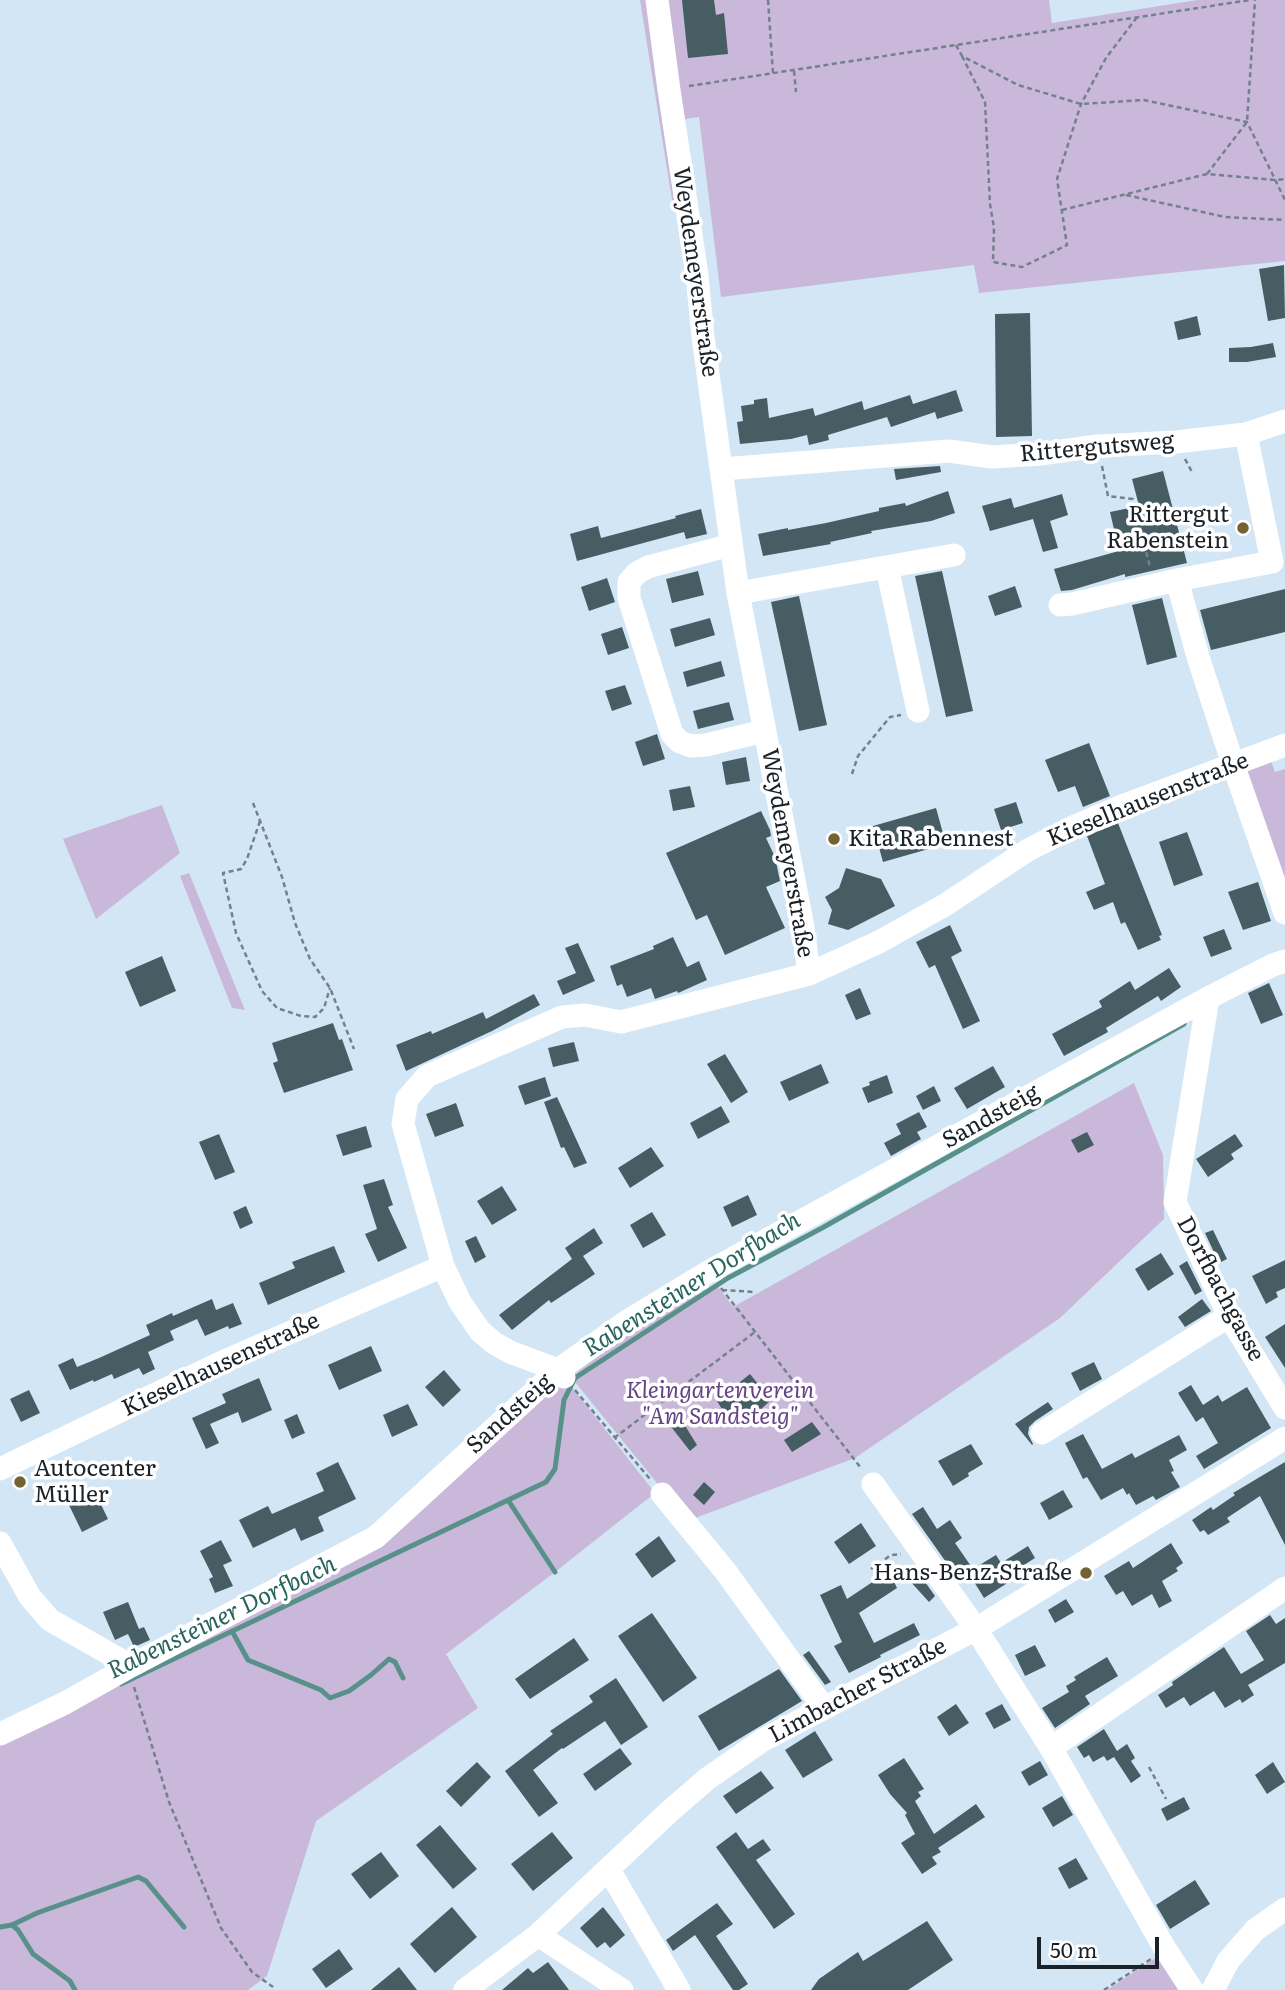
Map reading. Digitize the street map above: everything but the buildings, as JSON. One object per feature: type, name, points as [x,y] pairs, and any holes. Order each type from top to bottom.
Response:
[{"type":"street","name":"Weydemeyerstraße","points":[[657,0],[697,275],[738,593],[803,927],[809,974]]},
{"type":"street","name":"Rittergutsweg","points":[[722,470],[949,451],[992,457],[1040,454],[1097,446],[1176,442],[1246,434],[1285,421]]},
{"type":"street","points":[[1060,604],[1072,604],[1272,562],[1246,434]]},
{"type":"street","name":"Weydemeyerstraße","points":[[731,545],[648,566],[629,582],[629,598],[672,734],[680,742],[691,746],[706,745],[764,731]]},
{"type":"street","points":[[738,593],[954,555]]},
{"type":"street","points":[[887,567],[918,711]]},
{"type":"street","points":[[1177,580],[1198,657],[1285,913]]},
{"type":"street","name":"Kieselhausenstraße","points":[[566,1380],[494,1343],[480,1331],[460,1301],[443,1266],[403,1124],[407,1099],[428,1076],[562,1017],[585,1016],[621,1022],[809,974],[879,942],[945,905],[1028,850],[1073,827],[1285,745]]},
{"type":"street","name":"Sandsteig","points":[[0,1734],[132,1675],[376,1537],[566,1380],[629,1320],[708,1272],[1208,998],[1285,961]]},
{"type":"street","name":"Dorfbachgasse","points":[[1208,998],[1175,1202],[1229,1316],[1285,1408]]},
{"type":"street","name":"Kieselhausenstraße","points":[[0,1469],[220,1363],[443,1266]]},
{"type":"street","points":[[1042,1433],[1229,1316]]},
{"type":"street","name":"Limbacher Straße","points":[[465,1990],[538,1935],[707,1779],[763,1740],[976,1629],[1285,1438]]},
{"type":"street","points":[[873,1484],[976,1629],[1051,1748],[1166,1950],[1192,1990]]},
{"type":"street","points":[[662,1494],[726,1572],[824,1708]]},
{"type":"street","points":[[0,1543],[30,1597],[50,1620],[132,1675]]},
{"type":"street","points":[[1051,1748],[1285,1588]]},
{"type":"street","points":[[609,1870],[679,1990]]},
{"type":"street","points":[[1213,1990],[1228,1961],[1255,1930],[1285,1909]]},
{"type":"street","points":[[538,1935],[622,1990]]},
{"type":"path","points":[[768,0],[773,74]]},
{"type":"path","points":[[668,90],[1250,0]]},
{"type":"path","points":[[1255,0],[1247,122],[1285,200]]},
{"type":"path","points":[[956,45],[985,102],[990,204],[994,228],[993,262],[1022,267],[1067,245],[1057,179],[1081,104],[1106,58],[1137,17]]},
{"type":"path","points":[[962,56],[1018,85],[1081,104],[1144,100],[1247,122]]},
{"type":"path","points":[[794,70],[796,92]]},
{"type":"path","points":[[1207,174],[1247,122]]},
{"type":"path","points":[[1062,210],[1207,174],[1285,179]]},
{"type":"path","points":[[1124,195],[1225,217],[1285,220]]},
{"type":"path","points":[[1097,446],[1108,496],[1133,499],[1154,586]]},
{"type":"path","points":[[852,774],[858,756],[890,717],[918,711]]},
{"type":"path","points":[[253,803],[282,877],[295,923],[310,959],[330,988],[354,1049]]},
{"type":"path","points":[[260,821],[241,869],[223,873],[236,933],[262,991],[277,1008],[301,1016],[315,1017],[324,1008],[330,988]]},
{"type":"path","points":[[754,1292],[722,1290],[873,1484]]},
{"type":"path","points":[[614,1438],[755,1332]]},
{"type":"path","points":[[566,1380],[662,1494]]},
{"type":"path","points":[[871,1569],[891,1555],[922,1553]]},
{"type":"path","points":[[132,1675],[169,1802],[221,1928],[253,1972],[274,1987]]},
{"type":"path","points":[[1149,1766],[1166,1799]]},
{"type":"path","points":[[1104,1990],[1166,1950]]},
{"type":"green space","points":[[640,0],[651,0],[681,205],[673,206]]},
{"type":"green space","points":[[664,0],[1049,0],[1052,23],[1197,0],[1285,0],[1285,261],[979,293],[974,265],[721,297],[699,117],[679,120]]},
{"type":"green space","points":[[1271,761],[1275,772],[1285,769],[1285,893],[1244,772]]},
{"type":"green space","points":[[162,805],[180,853],[96,919],[63,839]]},
{"type":"green space","points":[[189,873],[245,1010],[232,1008],[180,876]]},
{"type":"green space","name":"Kleingartenverein \"Am Sandsteig\"","points":[[1134,1083],[1163,1155],[1164,1219],[1060,1318],[855,1458],[690,1520],[571,1377],[634,1329],[716,1284],[733,1307]]},
{"type":"green space","points":[[564,1377],[655,1493],[446,1654],[478,1708],[316,1821],[267,1976],[248,1990],[0,1990],[0,1741],[383,1535]]},
{"type":"green space","points":[[1160,1955],[1182,1990],[1107,1990]]},
{"type":"waterway","name":"Rabensteiner Dorfbach","points":[[121,1684],[546,1482],[555,1469],[564,1400],[575,1378],[728,1278],[1184,1024]]},
{"type":"waterway","points":[[508,1500],[555,1572]]},
{"type":"waterway","points":[[232,1631],[248,1660],[321,1690],[330,1698],[349,1691],[389,1659],[395,1662],[403,1678]]},
{"type":"waterway","points":[[0,1927],[12,1925],[37,1913],[138,1877],[146,1881],[184,1927]]},
{"type":"waterway","points":[[12,1925],[33,1954],[70,1981],[75,1990]]},
{"type":"place","name":"Rittergut Rabenstein","points":[[1243,528]]},
{"type":"place","name":"Kita Rabennest","points":[[834,839]]},
{"type":"place","name":"Autocenter Müller","points":[[20,1482]]},
{"type":"place","name":"Hans-Benz-Straße","points":[[1086,1573]]}]
